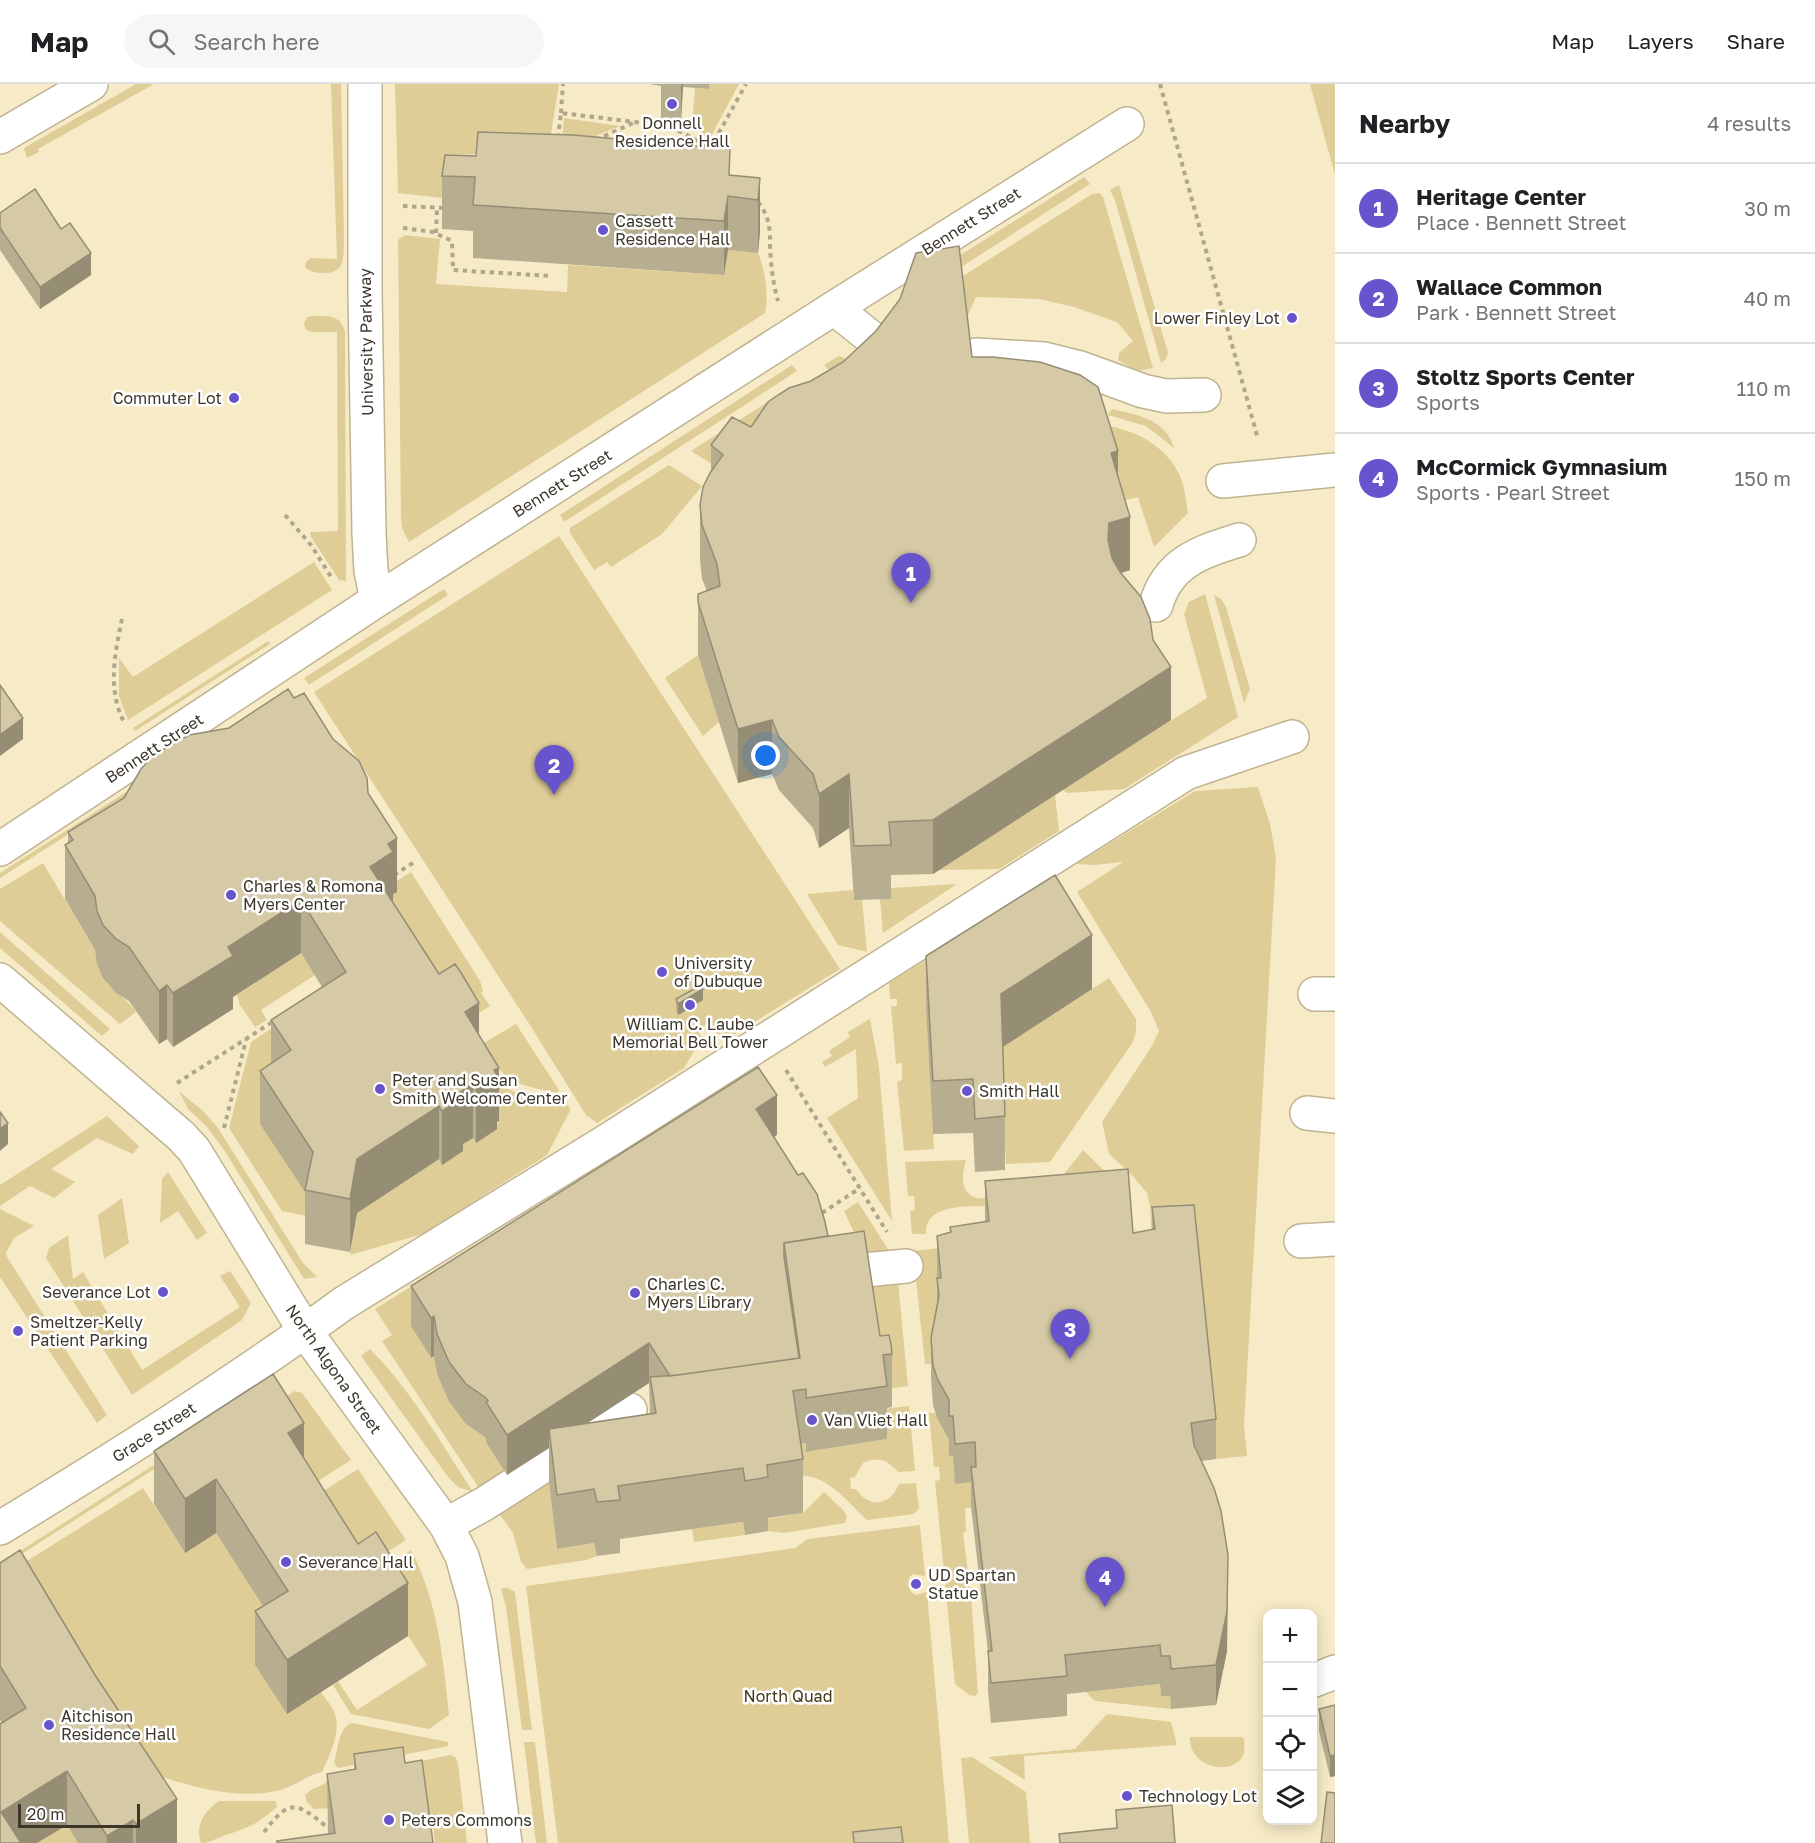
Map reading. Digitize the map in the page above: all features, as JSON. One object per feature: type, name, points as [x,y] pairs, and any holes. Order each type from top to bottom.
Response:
[{"type":"street","points":[[0,137],[91,84]]},
{"type":"street","name":"University Parkway","points":[[365,84],[365,292],[369,533],[371,571],[377,600]]},
{"type":"street","name":"Bennett Street","points":[[0,849],[377,600],[1127,124]]},
{"type":"street","points":[[834,308],[884,348],[905,359],[930,363],[977,355],[1044,358],[1166,396],[1204,394]]},
{"type":"street","points":[[1223,481],[1335,470]]},
{"type":"street","points":[[1156,605],[1161,589],[1178,569],[1202,552],[1239,540]]},
{"type":"street","name":"Grace Street","points":[[0,1528],[134,1445],[344,1303],[470,1227],[1186,773],[1292,737]]},
{"type":"street","name":"North Algona Street","points":[[0,980],[181,1136],[194,1150],[305,1331],[446,1525],[462,1556],[475,1602],[505,1843]]},
{"type":"street","points":[[1301,1241],[1335,1239]]},
{"type":"street","points":[[844,1272],[906,1266]]},
{"type":"street","points":[[446,1525],[484,1504],[630,1410]]},
{"type":"street","points":[[1317,1679],[1335,1672]]},
{"type":"path","points":[[556,147],[563,84]]},
{"type":"path","points":[[710,150],[746,84]]},
{"type":"path","points":[[1160,84],[1258,438],[1253,448],[1261,476]]},
{"type":"path","points":[[561,113],[668,126],[689,136],[717,157]]},
{"type":"path","points":[[594,141],[634,123]]},
{"type":"path","points":[[757,201],[765,211],[770,226],[775,290],[788,339]]},
{"type":"path","points":[[402,206],[446,208],[449,203]]},
{"type":"path","points":[[436,233],[437,208]]},
{"type":"path","points":[[401,228],[436,233],[452,241],[453,270],[552,276]]},
{"type":"path","points":[[285,515],[311,545],[334,581]]},
{"type":"path","points":[[122,619],[115,653],[115,689],[121,716],[126,726]]},
{"type":"path","points":[[388,878],[416,861]]},
{"type":"path","points":[[177,1083],[274,1021]]},
{"type":"path","points":[[224,1128],[246,1039]]},
{"type":"path","points":[[768,1039],[891,1238]]},
{"type":"path","points":[[822,1213],[860,1188]]},
{"type":"path","points":[[264,1832],[278,1814],[291,1807],[304,1808],[327,1827]]},
{"type":"green space","points":[[136,84],[154,84],[38,149],[39,152],[27,158],[24,148]]},
{"type":"green space","points":[[331,84],[341,84],[344,253],[340,267],[331,272],[321,273],[305,267],[306,262],[311,258],[337,259]]},
{"type":"green space","points":[[395,84],[559,84],[548,152],[447,155],[443,198],[398,193]]},
{"type":"green space","points":[[709,84],[739,84],[709,140],[692,124],[695,88],[709,89]]},
{"type":"green space","points":[[1310,84],[1335,84],[1335,175]]},
{"type":"green space","points":[[564,118],[620,126],[561,150]]},
{"type":"green space","points":[[1084,177],[1090,184],[898,308],[898,300],[908,288]]},
{"type":"green space","points":[[1119,185],[1168,353],[1166,359],[1161,363],[1115,200],[1110,190]]},
{"type":"green space","points":[[1100,193],[1153,368],[1137,371],[1118,360],[1119,353],[1133,341],[1117,322],[1074,307],[1039,299],[976,297],[962,328],[916,306],[1092,194]]},
{"type":"green space","points":[[405,235],[440,239],[436,284],[567,292],[568,265],[724,275],[728,250],[758,253],[766,283],[765,313],[409,542],[402,528],[401,517],[398,240]]},
{"type":"green space","points":[[307,317],[337,319],[345,331],[346,581],[339,580],[310,532],[338,531],[337,332],[306,330],[304,323]]},
{"type":"green space","points":[[839,356],[885,374],[830,371],[824,365]]},
{"type":"green space","points":[[792,365],[797,371],[564,522],[560,515]]},
{"type":"green space","points":[[788,389],[737,469],[726,473],[691,451]]},
{"type":"green space","points":[[1112,409],[1140,416],[1157,424],[1170,438],[1174,448],[1146,426],[1108,415]]},
{"type":"green space","points":[[1104,425],[1138,435],[1158,447],[1174,465],[1182,480],[1188,513],[1154,547],[1138,497],[1118,502]]},
{"type":"green space","points":[[669,465],[702,486],[662,534],[611,567],[607,562],[594,570],[570,533],[570,528]]},
{"type":"green space","points":[[559,536],[840,969],[727,1039],[711,1030],[707,1024],[698,1030],[702,1038],[684,1068],[597,1123],[586,1115],[314,692]]},
{"type":"green space","points":[[314,562],[332,590],[128,720],[119,696],[119,658],[133,677]]},
{"type":"green space","points":[[444,589],[448,595],[309,685],[304,678]]},
{"type":"green space","points":[[1205,594],[1238,717],[1124,789],[1067,793],[1062,789],[1207,698],[1184,614],[1189,602]]},
{"type":"green space","points":[[1214,595],[1221,599],[1226,607],[1250,689],[1244,703]]},
{"type":"green space","points":[[268,641],[270,644],[135,731],[133,728]]},
{"type":"green space","points":[[698,655],[719,722],[703,736],[665,678]]},
{"type":"green space","points":[[148,778],[150,782],[0,878],[0,873]]},
{"type":"green space","points":[[1258,787],[1270,824],[1276,858],[1244,1425],[1247,1456],[1216,1459],[1194,1245],[1152,1247],[1147,1193],[1109,1154],[1102,1122],[1152,1046],[1159,1031],[1151,1012],[1077,892],[1123,862],[1076,864],[1195,791]]},
{"type":"green space","points":[[1055,795],[1059,831],[999,869],[938,870]]},
{"type":"green space","points":[[43,863],[95,950],[104,978],[136,1012],[120,1024],[0,921],[0,889]]},
{"type":"green space","points":[[411,872],[480,981],[483,991],[481,993],[490,1006],[460,1025],[393,905],[392,884]]},
{"type":"green space","points":[[957,884],[883,933],[880,899],[890,888]]},
{"type":"green space","points":[[853,890],[854,900],[862,899],[867,952],[838,945],[807,894]]},
{"type":"green space","points":[[0,932],[110,1029],[102,1036],[0,948]]},
{"type":"green space","points":[[947,947],[926,1009],[934,1149],[904,1151],[897,1082],[902,1080],[902,1063],[896,1064],[891,1006],[897,1006],[897,999],[890,999],[889,983]]},
{"type":"green space","points":[[301,953],[315,975],[261,1010],[267,1020],[255,1027],[240,1005],[237,995]]},
{"type":"green space","points":[[1109,978],[1136,1019],[1133,1042],[1050,1162],[1006,1164],[1001,1048]]},
{"type":"green space","points":[[870,1019],[879,1067],[892,1221],[827,1118],[858,1098],[856,1049],[825,1067],[822,1062],[832,1056],[829,1051],[850,1037],[848,1032]]},
{"type":"green space","points":[[516,1024],[559,1090],[557,1093],[529,1087],[512,1080],[498,1067],[482,1044]]},
{"type":"green space","points":[[272,1028],[313,1206],[311,1217],[282,1211],[229,1128],[251,1042]]},
{"type":"green space","points":[[493,1077],[503,1086],[522,1095],[569,1106],[570,1111],[547,1155],[423,1234],[350,1255],[357,1213],[439,1159],[442,1164],[463,1151],[460,1145],[473,1138],[476,1143],[499,1122]]},
{"type":"green space","points":[[179,1091],[203,1111],[218,1128],[303,1263],[317,1277],[304,1279],[224,1150],[207,1127],[188,1109]]},
{"type":"green space","points":[[107,1116],[139,1146],[133,1154],[97,1138],[51,1169],[75,1182],[54,1198],[30,1186],[0,1206],[0,1185]]},
{"type":"green space","points":[[1083,1150],[1125,1191],[1061,1178]]},
{"type":"green space","points":[[966,1160],[963,1182],[967,1192],[971,1196],[986,1198],[1006,1207],[969,1206],[944,1210],[934,1215],[928,1223],[926,1234],[912,1234],[910,1211],[915,1210],[914,1196],[908,1196],[905,1162]]},
{"type":"green space","points":[[168,1172],[207,1233],[197,1240],[178,1211],[160,1223],[162,1179]]},
{"type":"green space","points":[[122,1198],[129,1243],[104,1259],[98,1215]]},
{"type":"green space","points":[[858,1202],[896,1262],[863,1266],[860,1246],[844,1211]]},
{"type":"green space","points":[[0,1209],[34,1226],[14,1238],[6,1253],[7,1257],[107,1415],[97,1423],[0,1277]]},
{"type":"green space","points":[[68,1235],[73,1279],[83,1272],[142,1370],[240,1307],[220,1276],[230,1271],[251,1303],[242,1320],[132,1395],[46,1258],[49,1248]]},
{"type":"green space","points":[[949,1247],[940,1299],[933,1364],[925,1364],[913,1251]]},
{"type":"green space","points":[[455,1259],[412,1326],[431,1358],[434,1356],[435,1358],[437,1374],[449,1402],[466,1424],[486,1438],[507,1475],[483,1494],[382,1341],[392,1335],[375,1309]]},
{"type":"green space","points":[[897,1272],[908,1386],[880,1390],[864,1285]]},
{"type":"green space","points":[[370,1349],[413,1400],[473,1492],[458,1487],[448,1477],[361,1356]]},
{"type":"green space","points":[[295,1391],[302,1393],[351,1460],[304,1490],[262,1411]]},
{"type":"green space","points":[[909,1406],[915,1471],[898,1472],[882,1460],[874,1460],[863,1463],[855,1477],[850,1478],[851,1489],[856,1489],[867,1500],[873,1502],[885,1501],[899,1484],[916,1483],[919,1508],[914,1514],[867,1520],[827,1484],[808,1476],[797,1476],[793,1445],[806,1443],[807,1452],[887,1439],[883,1409]]},
{"type":"green space","points":[[929,1413],[935,1413],[949,1440],[953,1455],[975,1482],[976,1507],[965,1508],[966,1532],[963,1533],[971,1596],[978,1693],[975,1696],[969,1695],[955,1684],[935,1481],[940,1480],[939,1467],[934,1467]]},
{"type":"green space","points":[[171,1454],[173,1457],[0,1568],[0,1564]]},
{"type":"green space","points":[[358,1469],[406,1540],[346,1578],[339,1514],[334,1505],[300,1506]]},
{"type":"green space","points":[[549,1472],[557,1549],[594,1543],[597,1556],[586,1560],[527,1569],[521,1562],[513,1533],[499,1513]]},
{"type":"green space","points":[[143,1488],[185,1553],[216,1533],[288,1644],[255,1665],[287,1713],[321,1692],[332,1707],[336,1717],[336,1731],[322,1772],[283,1789],[253,1794],[204,1789],[159,1776],[24,1563]]},
{"type":"green space","points":[[824,1492],[843,1510],[847,1517],[845,1523],[784,1533],[768,1531],[767,1519],[803,1513]]},
{"type":"green space","points":[[743,1522],[745,1535],[694,1542],[692,1529]]},
{"type":"green space","name":"North Quad","points":[[920,1525],[925,1576],[913,1574],[908,1584],[915,1595],[927,1592],[949,1843],[558,1843],[526,1586],[795,1548],[808,1539]]},
{"type":"green space","points":[[411,1550],[427,1590],[438,1631],[449,1715],[429,1729],[351,1714],[333,1685],[338,1681],[357,1710],[427,1665],[376,1586],[386,1568]]},
{"type":"green space","points":[[501,1588],[508,1588],[515,1592],[532,1730],[522,1730],[506,1607]]},
{"type":"green space","points":[[1160,1684],[1161,1696],[1170,1696],[1171,1709],[1095,1701],[1086,1692]]},
{"type":"green space","points":[[1107,1714],[1171,1722],[1177,1745],[1024,1756],[1025,1780],[988,1757],[1075,1749]]},
{"type":"green space","points":[[352,1723],[448,1742],[448,1746],[338,1768],[334,1763],[339,1740],[347,1725]]},
{"type":"green space","points":[[1190,1737],[1244,1738],[1244,1753],[1233,1765],[1214,1766],[1197,1757]]},
{"type":"green space","points":[[524,1742],[535,1742],[547,1843],[536,1843]]},
{"type":"green space","points":[[450,1755],[455,1757],[458,1763],[467,1843],[435,1843],[432,1818],[422,1814],[354,1807],[314,1809],[307,1802],[305,1795],[326,1783],[325,1781]]},
{"type":"green space","points":[[972,1757],[1026,1792],[1030,1843],[969,1843],[961,1758]]},
{"type":"green space","points":[[219,1801],[276,1801],[277,1807],[252,1825],[210,1842],[201,1843],[199,1830],[202,1819]]},
{"type":"green space","points":[[67,1825],[78,1843],[37,1843]]},
{"type":"building","points":[[478,132],[573,135],[730,149],[729,175],[760,178],[758,200],[728,196],[724,221],[473,205],[475,177],[442,176],[445,155],[476,156]]},
{"type":"building","points":[[35,189],[61,229],[70,223],[91,253],[40,287],[0,228],[0,213]]},
{"type":"building","points":[[959,246],[972,357],[1040,362],[1080,375],[1098,387],[1118,451],[1111,453],[1130,517],[1109,523],[1108,540],[1112,558],[1120,572],[1141,597],[1150,619],[1153,640],[1171,667],[933,820],[889,822],[891,845],[854,846],[849,774],[819,794],[813,774],[779,737],[772,720],[738,729],[698,602],[698,594],[720,586],[717,564],[702,525],[700,505],[703,487],[723,455],[711,445],[732,417],[751,427],[768,402],[789,388],[811,381],[843,362],[876,331],[900,299],[916,253]]},
{"type":"building","points":[[0,685],[23,718],[0,735]]},
{"type":"building","points":[[288,689],[294,698],[304,693],[333,739],[359,761],[367,778],[368,793],[397,838],[388,844],[393,852],[370,867],[439,974],[455,964],[460,971],[479,1003],[465,1012],[499,1068],[494,1070],[497,1076],[476,1089],[473,1084],[460,1092],[463,1097],[442,1111],[439,1106],[357,1159],[350,1199],[305,1190],[313,1152],[260,1071],[291,1050],[271,1020],[346,972],[301,900],[228,947],[233,956],[173,993],[167,985],[159,991],[129,947],[116,939],[103,925],[97,911],[95,896],[65,845],[73,840],[68,832],[124,798],[141,769],[153,755],[189,735],[229,728]]},
{"type":"building","points":[[1055,875],[1092,935],[1001,994],[1005,1116],[975,1119],[973,1079],[933,1081],[926,956]]},
{"type":"building","points":[[701,985],[703,989],[678,1004],[676,999]]},
{"type":"building","name":"Charles C. Myers Library","points":[[758,1067],[777,1095],[756,1109],[798,1175],[803,1173],[817,1194],[828,1236],[784,1243],[784,1257],[799,1358],[670,1376],[649,1343],[507,1435],[486,1402],[488,1401],[486,1398],[466,1384],[449,1362],[437,1334],[434,1316],[431,1318],[411,1286]]},
{"type":"building","points":[[0,1112],[8,1123],[0,1129]]},
{"type":"building","points":[[1128,1169],[1133,1233],[1155,1229],[1152,1207],[1194,1205],[1216,1419],[1191,1423],[1194,1445],[1214,1488],[1221,1511],[1228,1555],[1227,1611],[1216,1665],[1171,1669],[1170,1656],[1161,1656],[1160,1645],[1065,1655],[1067,1676],[991,1683],[988,1651],[992,1651],[971,1467],[976,1467],[975,1442],[955,1444],[953,1416],[949,1416],[949,1400],[933,1365],[931,1338],[939,1296],[937,1278],[941,1278],[937,1236],[951,1232],[950,1227],[989,1221],[985,1181]]},
{"type":"building","points":[[864,1231],[880,1336],[889,1335],[891,1344],[892,1354],[883,1355],[887,1386],[806,1398],[806,1389],[793,1391],[803,1459],[767,1465],[768,1477],[745,1481],[743,1468],[618,1486],[620,1500],[597,1502],[594,1489],[557,1495],[549,1429],[656,1413],[650,1377],[800,1358],[784,1243]]},
{"type":"building","points":[[273,1374],[304,1423],[288,1433],[358,1544],[376,1532],[408,1583],[287,1660],[255,1611],[288,1591],[216,1479],[185,1499],[154,1451]]},
{"type":"building","name":"Aitchison Residence Hall","points":[[20,1550],[95,1675],[177,1799],[136,1824],[133,1820],[107,1836],[67,1771],[1,1812],[21,1843],[0,1843],[0,1724],[26,1708],[0,1666],[0,1563]]},
{"type":"building","points":[[1335,1705],[1335,1755],[1330,1756],[1319,1709]]},
{"type":"building","points":[[403,1747],[405,1763],[422,1760],[433,1843],[277,1843],[277,1841],[335,1833],[327,1774],[356,1769],[354,1754]]},
{"type":"building","points":[[1327,1792],[1335,1793],[1335,1843],[1321,1843]]},
{"type":"building","points":[[1172,1805],[1175,1843],[1060,1843],[1059,1834],[1117,1828],[1116,1810]]},
{"type":"building","points":[[901,1827],[903,1843],[854,1843],[853,1832]]},
{"type":"place","name":"Donnell Residence Hall","points":[[672,104]]},
{"type":"place","name":"Cassett Residence Hall","points":[[603,230]]},
{"type":"place","name":"Lower Finley Lot","points":[[1292,318]]},
{"type":"place","name":"Commuter Lot","points":[[234,398]]},
{"type":"place","name":"Heritage Center","points":[[911,603]]},
{"type":"place","name":"Wallace Common","points":[[554,795]]},
{"type":"place","name":"Charles & Romona Myers Center","points":[[231,895]]},
{"type":"place","name":"University of Dubuque","points":[[662,972]]},
{"type":"place","name":"William C. Laube Memorial Bell Tower","points":[[690,1005]]},
{"type":"place","name":"Peter and Susan Smith Welcome Center","points":[[380,1089]]},
{"type":"place","name":"Smith Hall","points":[[967,1091]]},
{"type":"place","name":"Severance Lot","points":[[163,1292]]},
{"type":"place","name":"Charles C. Myers Library","points":[[635,1293]]},
{"type":"place","name":"Smeltzer-Kelly Patient Parking","points":[[18,1331]]},
{"type":"place","name":"Stoltz Sports Center","points":[[1070,1359]]},
{"type":"place","name":"Van Vliet Hall","points":[[812,1420]]},
{"type":"place","name":"Severance Hall","points":[[286,1562]]},
{"type":"place","name":"UD Spartan Statue","points":[[916,1584]]},
{"type":"place","name":"McCormick Gymnasium","points":[[1105,1607]]},
{"type":"place","name":"Aitchison Residence Hall","points":[[49,1725]]},
{"type":"place","name":"Technology Lot","points":[[1127,1796]]},
{"type":"place","name":"Peters Commons","points":[[389,1820]]}]
